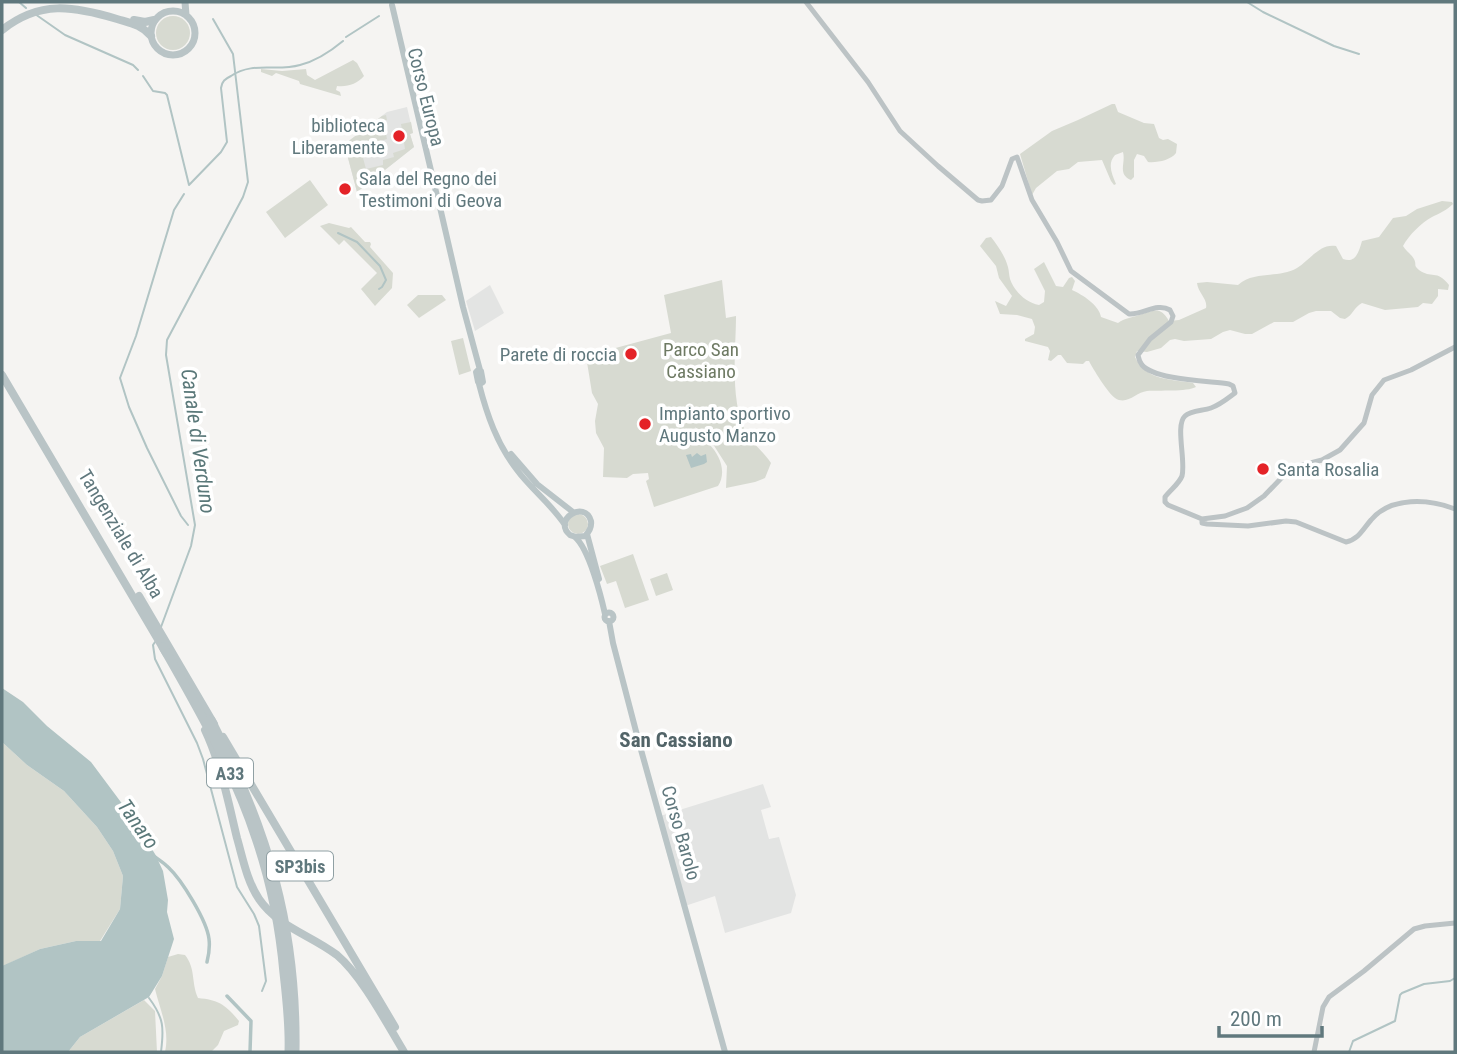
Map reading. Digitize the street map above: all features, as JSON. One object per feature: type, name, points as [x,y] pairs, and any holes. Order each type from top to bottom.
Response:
[{"type":"highway","points":[[2,28],[28,10],[67,4],[136,21],[155,20]]},
{"type":"highway","points":[[2,28],[29,13],[67,7],[135,24],[151,36]]},
{"type":"highway","name":"Tangenziale di Alba","points":[[2,365],[211,720]]},
{"type":"highway","name":"Tangenziale di Alba","points":[[2,375],[151,621]]},
{"type":"highway","points":[[164,643],[211,745],[244,867],[258,898],[282,922],[341,959],[357,978],[404,1052]]},
{"type":"highway","name":"A33","points":[[164,643],[230,772],[256,836],[284,939]]},
{"type":"highway","name":"A33","points":[[211,720],[255,815],[281,903],[295,1052]]},
{"type":"highway","name":"SP3bis","points":[[211,720],[410,1052]]},
{"type":"highway","name":"A33","points":[[289,1052],[292,1009]]},
{"type":"main road","points":[[183,2],[195,35],[192,44],[184,52],[175,55],[163,53],[155,46],[151,29],[163,12],[174,10],[183,2]]},
{"type":"main road","name":"Corso Europa","points":[[389,3],[410,80],[478,371]]},
{"type":"main road","name":"Corso Europa","points":[[389,3],[478,371]]},
{"type":"main road","points":[[174,10],[187,15]]},
{"type":"main road","points":[[478,371],[483,379],[480,383],[486,412],[495,435],[518,471],[565,525],[569,534],[582,537],[587,534],[591,524],[589,517],[581,512],[573,512],[537,484],[510,453],[493,420],[480,383]]},
{"type":"main road","points":[[565,525],[567,517],[573,512]]},
{"type":"main road","name":"Corso Barolo","points":[[587,534],[613,643],[725,1052]]},
{"type":"main road","name":"Corso Barolo","points":[[575,537],[591,568],[608,616]]},
{"type":"street","points":[[806,2],[868,82],[900,131],[953,179],[978,200],[991,200],[1002,186],[1012,159],[1017,157],[1032,200],[1071,271],[1129,314],[1162,307],[1170,310],[1171,322],[1142,347],[1138,355],[1140,363],[1149,371],[1161,375],[1233,386],[1235,393],[1223,402],[1190,413],[1181,421],[1183,470],[1181,479],[1165,498],[1168,505],[1202,519],[1247,509],[1291,468],[1322,460],[1340,450],[1364,423],[1372,395],[1384,380],[1411,370],[1455,347]]},
{"type":"street","points":[[1202,519],[1202,523],[1207,524],[1248,526],[1296,522],[1346,542],[1357,537],[1377,514],[1393,505],[1430,502],[1455,509]]},
{"type":"street","points":[[1314,1052],[1323,1007],[1334,992],[1415,929],[1455,923]]},
{"type":"shaded area","points":[[407,107],[414,147],[357,192],[346,143],[387,112]]},
{"type":"shaded area","points":[[490,285],[504,313],[475,331],[466,301]]},
{"type":"shaded area","points":[[697,453],[701,456],[706,454],[707,462],[691,468],[686,455],[691,454],[692,457]]},
{"type":"shaded area","points":[[2,688],[23,702],[47,726],[91,762],[132,817],[163,871],[168,900],[167,912],[174,939],[162,976],[149,997],[80,1037],[68,1052],[2,1052],[2,966],[40,949],[76,941],[101,941],[120,909],[123,876],[113,851],[97,827],[64,791],[27,765],[2,742]]},
{"type":"shaded area","points":[[763,784],[771,807],[761,810],[769,839],[779,837],[796,895],[791,913],[725,933],[715,896],[682,907],[657,817]]},
{"type":"green space","points":[[173,16],[185,21],[190,33],[185,45],[173,50],[161,45],[156,33],[161,21]]},
{"type":"green space","points":[[353,60],[364,76],[352,84],[337,86],[336,90],[341,96],[300,84],[299,81],[276,73],[272,76],[261,72],[261,69],[306,69],[307,75],[315,80]]},
{"type":"green space","points":[[1115,104],[1118,112],[1144,123],[1154,124],[1159,138],[1177,144],[1176,153],[1167,159],[1152,162],[1137,154],[1134,160],[1134,177],[1131,180],[1124,175],[1123,152],[1115,155],[1111,165],[1116,184],[1114,185],[1102,160],[1078,162],[1069,169],[1057,171],[1036,188],[1032,195],[1020,154],[1052,131]]},
{"type":"green space","points":[[386,115],[387,120],[373,126],[376,135],[386,134],[387,139],[373,143],[376,154],[363,158],[366,169],[383,165],[383,160],[394,157],[393,153],[405,149],[401,124],[411,122],[413,133],[410,134],[414,147],[357,192],[346,143],[382,116]]},
{"type":"green space","points":[[310,180],[328,205],[285,238],[266,212]]},
{"type":"green space","points":[[1442,201],[1453,204],[1420,226],[1403,246],[1419,270],[1441,277],[1449,285],[1448,290],[1438,289],[1438,296],[1432,304],[1423,303],[1418,307],[1385,310],[1362,303],[1345,319],[1331,311],[1316,311],[1293,322],[1274,322],[1252,334],[1230,330],[1211,339],[1170,340],[1161,348],[1147,352],[1137,351],[1135,357],[1152,375],[1193,383],[1196,387],[1147,391],[1127,400],[1119,400],[1112,395],[1089,361],[1083,364],[1067,363],[1058,355],[1051,361],[1048,360],[1048,347],[1025,341],[1034,334],[1032,319],[1000,314],[995,301],[1006,306],[1012,296],[999,278],[996,266],[980,246],[986,238],[991,237],[1005,259],[1014,288],[1034,304],[1044,302],[1045,291],[1034,269],[1044,262],[1056,286],[1063,287],[1072,277],[1075,281],[1072,290],[1094,305],[1101,317],[1118,323],[1156,310],[1169,321],[1179,320],[1206,308],[1197,283],[1238,285],[1259,276],[1290,271],[1330,246],[1336,246],[1343,259],[1351,260],[1356,256],[1362,241],[1379,237],[1393,218],[1406,216],[1417,209]]},
{"type":"green space","points":[[329,223],[351,227],[365,242],[370,242],[370,247],[393,273],[392,288],[375,306],[361,289],[377,273],[344,240],[339,245],[320,226]]},
{"type":"green space","name":"Parco San Cassiano","points":[[722,280],[726,318],[736,316],[735,376],[741,421],[747,434],[771,463],[765,478],[726,488],[727,466],[711,441],[695,427],[719,458],[721,481],[718,486],[654,507],[646,481],[649,479],[648,473],[633,474],[627,478],[603,477],[604,448],[596,433],[595,421],[598,404],[592,393],[586,356],[671,333],[664,295]]},
{"type":"green space","points":[[418,295],[442,295],[446,300],[419,318],[407,305]]},
{"type":"green space","points":[[463,338],[471,371],[459,375],[451,341]]},
{"type":"green space","points":[[578,514],[585,517],[588,524],[585,531],[578,534],[571,531],[568,524],[571,517]]},
{"type":"green space","points":[[633,554],[649,600],[625,608],[616,581],[607,584],[600,566]]},
{"type":"green space","points":[[667,573],[673,590],[656,596],[650,579]]},
{"type":"green space","points":[[2,742],[27,765],[64,791],[97,827],[113,851],[123,876],[120,909],[100,941],[76,941],[40,949],[3,966]]},
{"type":"green space","points":[[185,955],[188,960],[198,998],[222,1004],[239,1021],[238,1025],[224,1031],[218,1045],[211,1052],[165,1052],[165,1028],[155,989],[168,957]]},
{"type":"green space","points":[[144,1000],[155,1011],[157,1052],[68,1052],[80,1037]]},
{"type":"waterway","points":[[19,2],[26,8]]},
{"type":"waterway","points":[[1247,2],[1334,46],[1359,54]]},
{"type":"waterway","points":[[35,14],[65,35],[133,65],[138,70]]},
{"type":"waterway","points":[[346,37],[379,16]]},
{"type":"waterway","name":"Canale di Verduno","points":[[161,627],[191,546],[195,525],[166,355],[167,340],[243,197],[248,182],[233,54],[213,19]]},
{"type":"waterway","points":[[143,76],[153,91],[167,95],[189,185],[221,152],[227,142],[221,88],[224,80],[248,69],[291,67],[306,63],[343,41]]},
{"type":"waterway","points":[[184,194],[174,210],[136,336],[120,378],[147,448],[188,525]]},
{"type":"waterway","points":[[338,233],[357,242],[380,266],[386,280],[379,289]]},
{"type":"waterway","name":"Canale di Verduno","points":[[155,642],[155,659],[203,759],[237,887],[259,926],[266,981],[262,991]]},
{"type":"waterway","name":"Canale di Verduno","points":[[154,856],[174,873],[199,912],[209,939],[207,962]]},
{"type":"waterway","points":[[1349,1052],[1353,1041],[1395,1021],[1402,993],[1424,984],[1455,978]]},
{"type":"waterway","name":"Canale di Verduno","points":[[227,996],[251,1021],[250,1052]]},
{"type":"waterway","points":[[149,998],[162,1023],[161,1052]]},
{"type":"place","name":"biblioteca Liberamente","points":[[399,136]]},
{"type":"place","name":"Sala del Regno dei Testimoni di Geova","points":[[345,189]]},
{"type":"place","name":"Parete di roccia","points":[[631,354]]},
{"type":"place","name":"Impianto sportivo Augusto Manzo","points":[[645,424]]},
{"type":"place","name":"Santa Rosalia","points":[[1263,469]]},
{"type":"district","name":"San Cassiano","points":[[676,740]]},
{"type":"water label","name":"Tanaro","points":[[138,824]]}]
